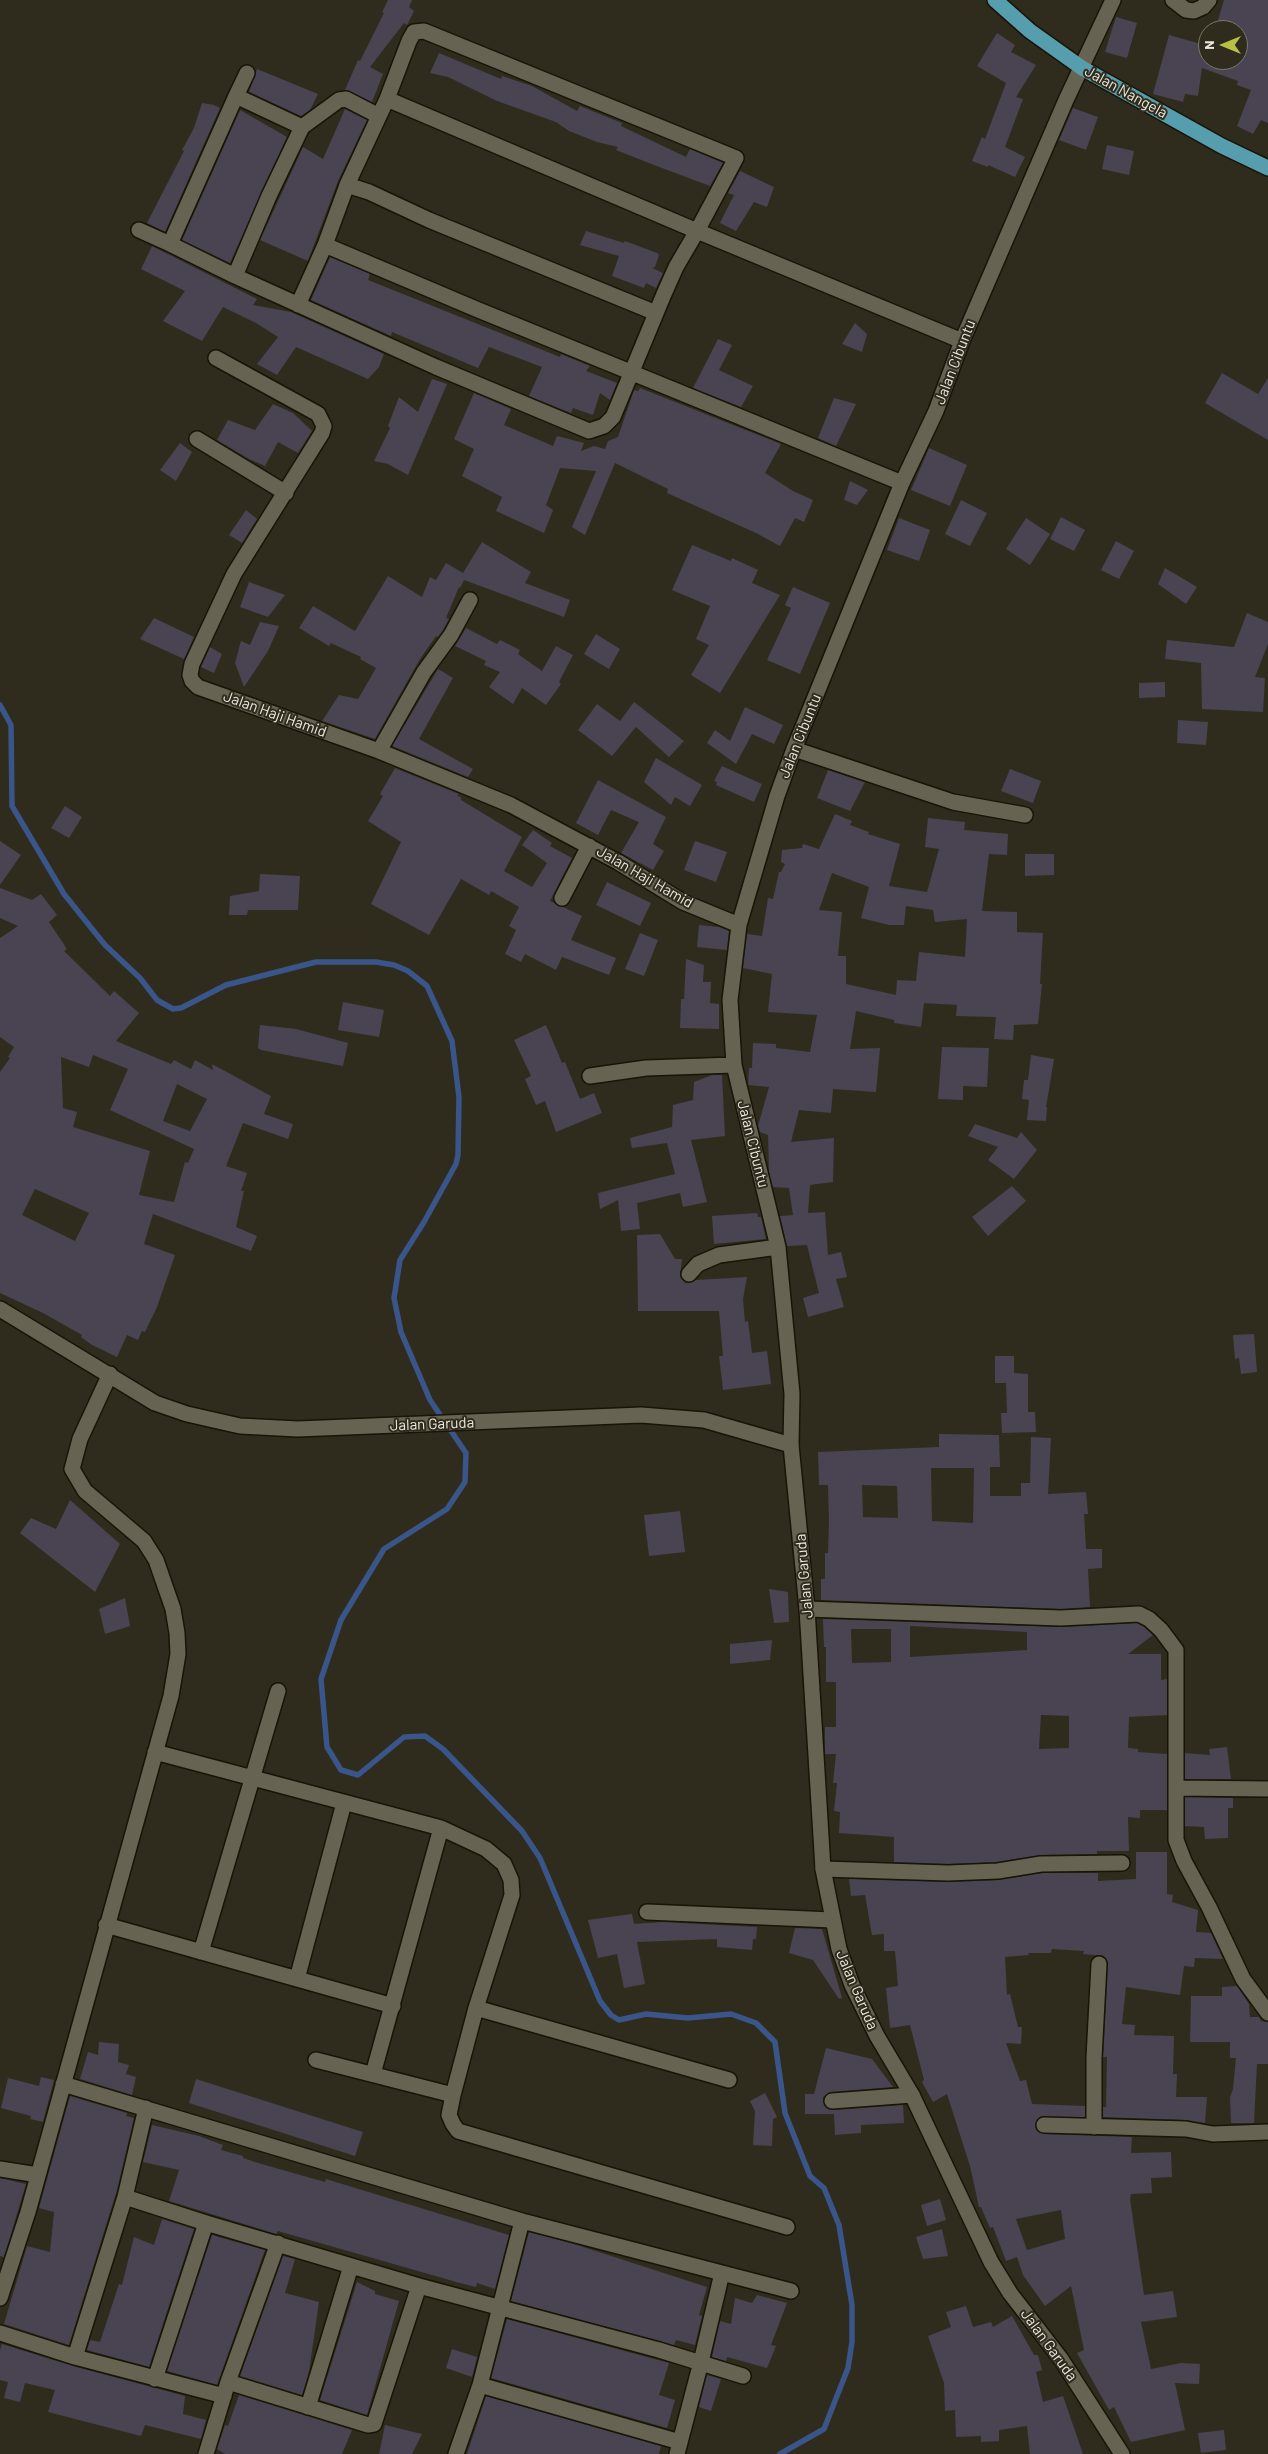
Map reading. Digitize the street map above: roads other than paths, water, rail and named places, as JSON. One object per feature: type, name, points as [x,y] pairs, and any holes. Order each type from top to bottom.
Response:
[{"type":"main road","name":"Jalan Nangela","points":[[995,0],[1030,30],[1082,68],[1222,146],[1268,168]]},
{"type":"street","name":"Jalan Cibuntu","points":[[791,1445],[792,1394],[778,1247],[734,1065],[730,1000],[739,925],[777,796],[794,749],[902,483],[936,411],[962,341],[1113,0]]},
{"type":"street","points":[[1173,0],[1186,10],[1194,11],[1203,7],[1209,0]]},
{"type":"street","points":[[139,230],[235,276],[298,305],[436,367],[589,431],[604,426],[613,417],[676,267],[698,231],[736,158],[424,30],[414,32],[408,40],[387,99],[347,185],[325,245],[298,305]]},
{"type":"street","points":[[170,244],[246,73]]},
{"type":"street","points":[[236,96],[302,127]]},
{"type":"street","points":[[235,276],[269,196],[302,127],[339,100],[346,99],[379,116]]},
{"type":"street","points":[[387,99],[962,341]]},
{"type":"street","points":[[347,185],[370,192],[429,220],[656,313]]},
{"type":"street","points":[[325,245],[476,309],[902,483]]},
{"type":"street","name":"Jalan Haji Hamid","points":[[216,358],[318,414],[323,420],[324,426],[322,433],[286,493],[234,574],[192,664],[190,675],[192,681],[198,687],[380,751],[511,804],[589,846],[683,902],[739,925]]},
{"type":"street","points":[[197,439],[286,493]]},
{"type":"street","points":[[380,751],[424,672],[451,636],[470,600]]},
{"type":"street","points":[[794,749],[953,802],[1025,816]]},
{"type":"street","points":[[562,898],[589,846]]},
{"type":"street","points":[[590,1076],[646,1068],[734,1065]]},
{"type":"street","points":[[689,1274],[698,1264],[719,1255],[778,1247]]},
{"type":"street","name":"Jalan Garuda","points":[[0,1309],[155,1403],[187,1414],[240,1426],[318,1428],[650,1415],[704,1420],[791,1445],[807,1609],[824,1869],[838,1949],[852,1985],[877,2036],[912,2095],[991,2262],[1010,2293],[1060,2359],[1122,2454]]},
{"type":"street","points":[[0,2298],[38,2175],[106,1925],[172,1696],[178,1654],[173,1608],[163,1575],[144,1541],[84,1491],[72,1469],[80,1439],[110,1374]]},
{"type":"street","points":[[807,1609],[1061,1618],[1142,1614],[1161,1630],[1176,1650],[1176,1840],[1184,1861],[1209,1907],[1243,1979],[1268,2013]]},
{"type":"street","points":[[201,1952],[278,1691]]},
{"type":"street","points":[[155,1752],[441,1828],[486,1849],[504,1864],[511,1880],[512,1895],[476,2008],[453,2095],[450,2115],[458,2131],[787,2227]]},
{"type":"street","points":[[1176,1788],[1268,1789]]},
{"type":"street","points":[[297,1979],[344,1803]]},
{"type":"street","points":[[373,2074],[441,1828]]},
{"type":"street","points":[[824,1869],[948,1873],[998,1871],[1040,1864],[1122,1862]]},
{"type":"street","points":[[647,1912],[832,1920]]},
{"type":"street","points":[[106,1925],[393,2006]]},
{"type":"street","points":[[1094,2127],[1094,2050],[1099,1964]]},
{"type":"street","points":[[476,2008],[729,2080]]},
{"type":"street","points":[[316,2060],[453,2095]]},
{"type":"street","points":[[63,2084],[522,2221],[791,2291]]},
{"type":"street","points":[[832,2101],[912,2095]]},
{"type":"street","points":[[75,2356],[125,2197],[146,2108]]},
{"type":"street","points":[[1044,2125],[1186,2129],[1213,2134],[1268,2132]]},
{"type":"street","points":[[0,2169],[38,2175]]},
{"type":"street","points":[[125,2197],[206,2224],[418,2286],[701,2362],[743,2376]]},
{"type":"street","points":[[456,2454],[480,2385],[522,2221]]},
{"type":"street","points":[[155,2379],[206,2224]]},
{"type":"street","points":[[206,2454],[226,2389],[278,2244]]},
{"type":"street","points":[[308,2407],[351,2266]]},
{"type":"street","points":[[480,2385],[679,2448],[722,2273]]},
{"type":"street","points":[[0,2333],[155,2379],[226,2389],[308,2407],[368,2425],[374,2424],[418,2286]]},
{"type":"waterway","points":[[0,705],[11,725],[12,806],[64,894],[105,945],[140,978],[157,1000],[173,1009],[181,1008],[226,985],[316,962],[376,962],[394,965],[408,971],[427,986],[452,1041],[459,1097],[458,1155],[456,1164],[424,1222],[400,1260],[394,1298],[401,1332],[430,1400],[466,1453],[465,1482],[447,1509],[384,1549],[341,1620],[321,1679],[327,1747],[341,1770],[358,1775],[404,1737],[425,1736],[443,1749],[522,1831],[540,1858],[600,2001],[611,2015],[619,2020],[646,2014],[688,2018],[731,2014],[756,2023],[775,2042],[785,2113],[810,2176],[824,2188],[839,2225],[852,2305],[852,2342],[848,2368],[824,2429],[780,2454]]}]
